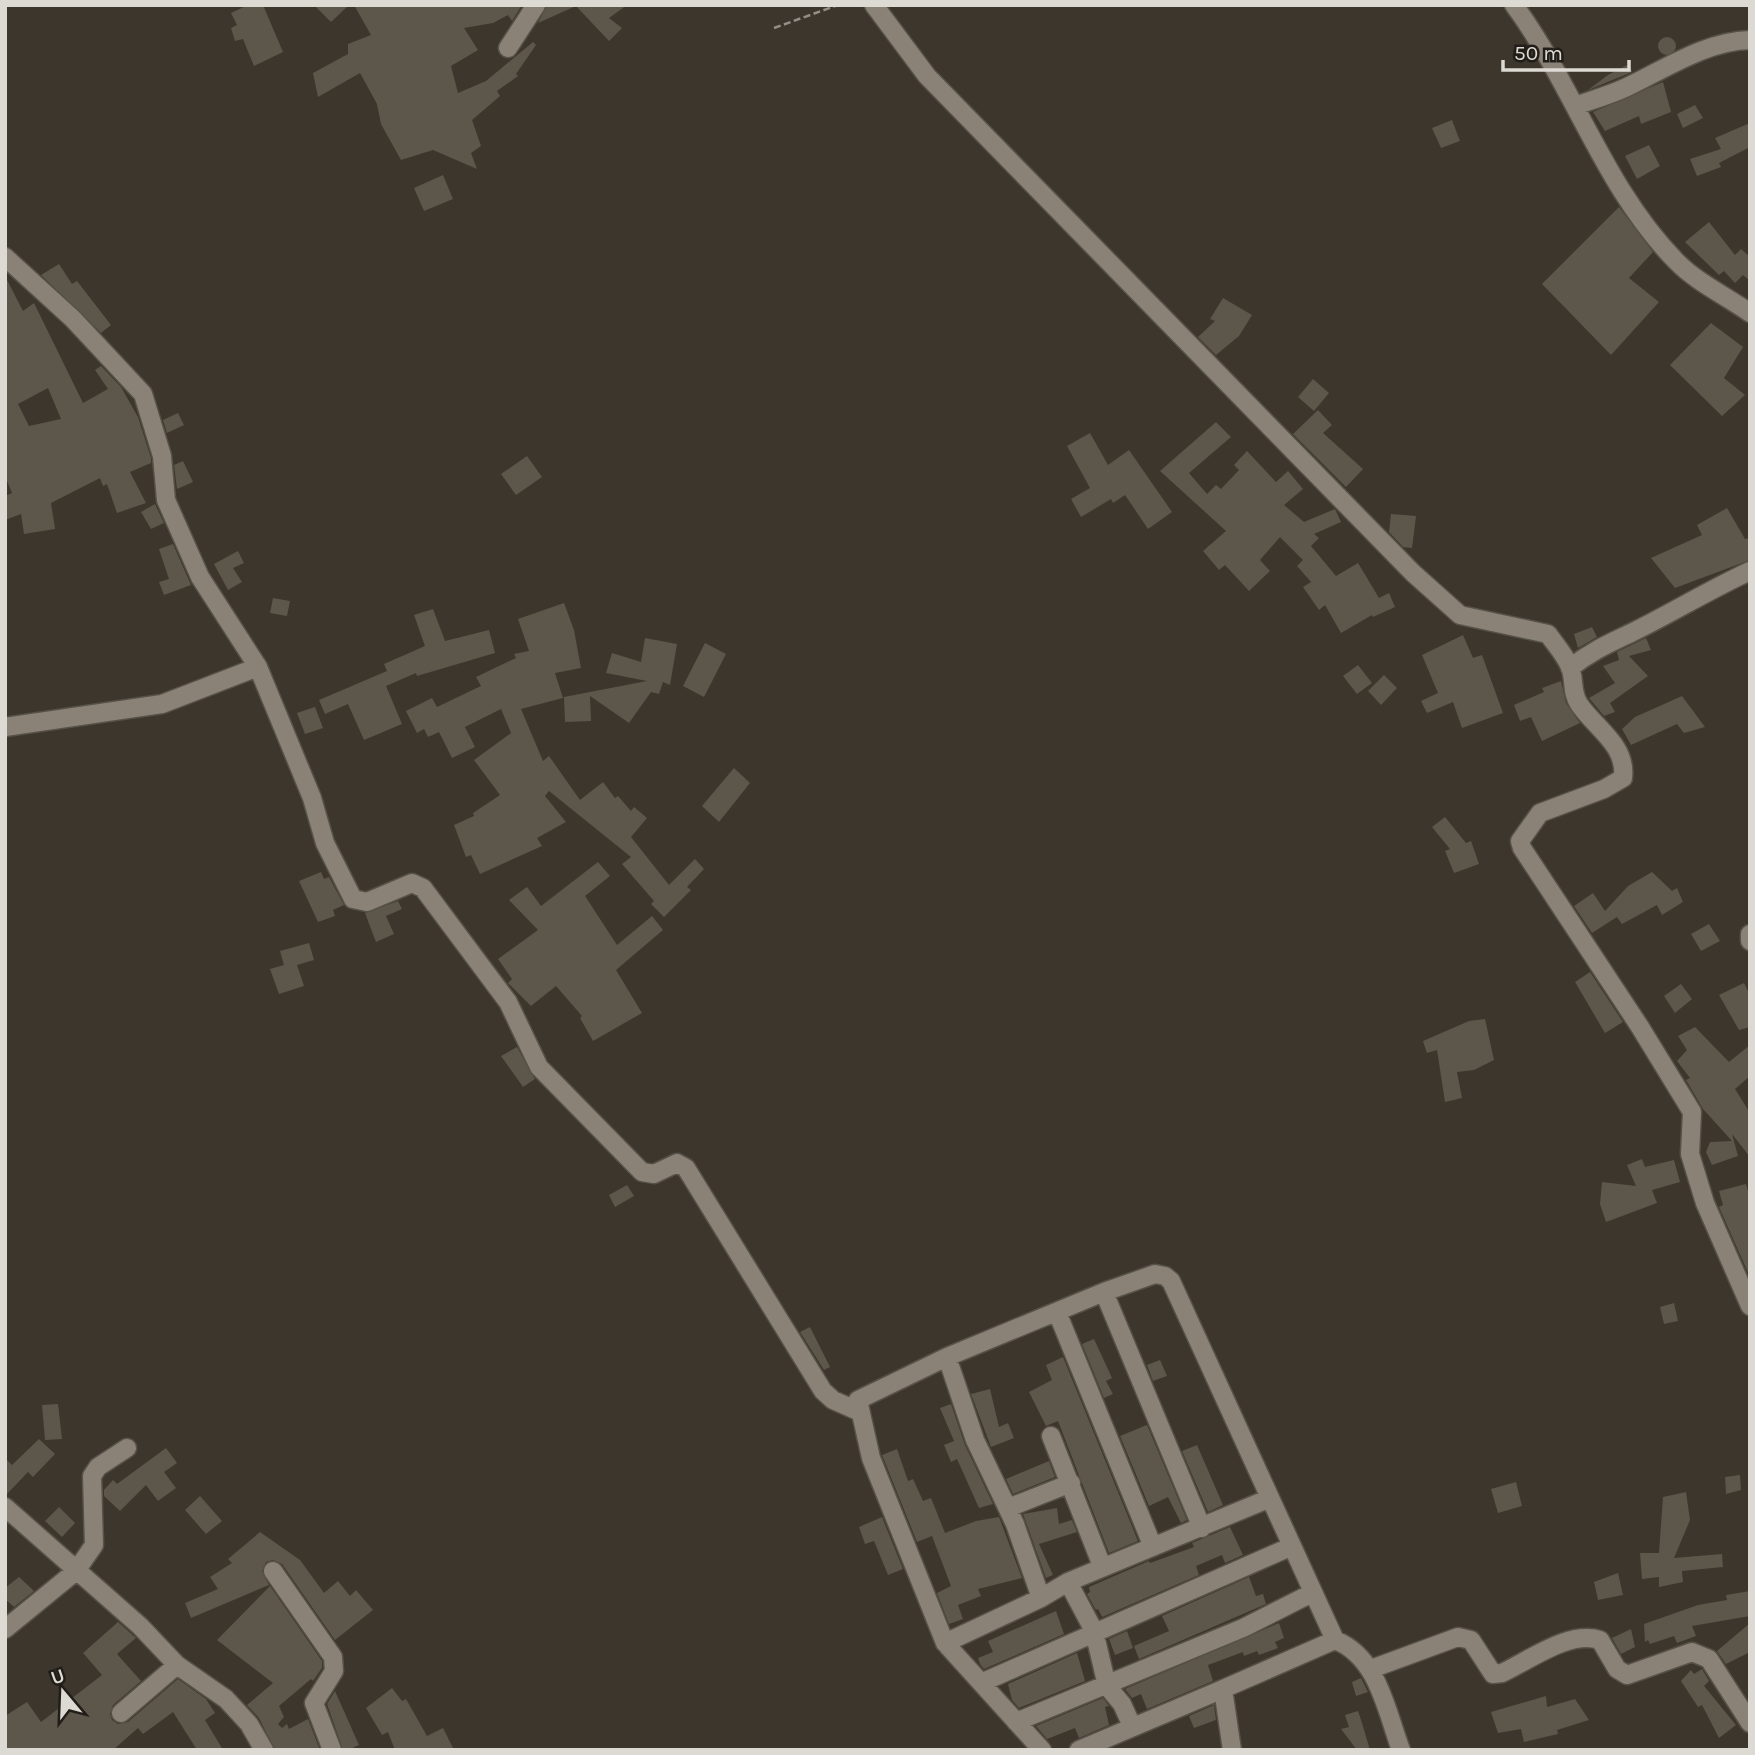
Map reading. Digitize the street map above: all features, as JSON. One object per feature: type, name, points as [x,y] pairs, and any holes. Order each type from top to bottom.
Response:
[{"type":"street","points":[[508,48],[536,5]]},
{"type":"street","points":[[874,5],[927,76],[1385,547],[1460,615],[1548,634],[1570,668],[1572,689],[1579,704],[1614,743],[1624,768],[1623,778],[1604,789],[1540,813],[1520,841],[1522,848],[1640,1027],[1692,1112],[1690,1154],[1705,1203],[1750,1306]]},
{"type":"street","points":[[1514,5],[1626,197],[1660,243],[1698,279],[1750,313]]},
{"type":"street","points":[[1575,106],[1623,89],[1714,47],[1750,40]]},
{"type":"street","points":[[5,257],[73,320],[143,394],[162,456],[166,500],[200,577],[258,667],[312,798],[325,843],[353,899],[367,902],[406,884],[423,888],[508,1002],[544,1073],[642,1172],[654,1174],[677,1163],[686,1168],[823,1391],[833,1400],[860,1412]]},
{"type":"street","points":[[1570,668],[1597,647],[1637,630],[1714,587],[1750,572]]},
{"type":"street","points":[[5,727],[162,704],[258,667]]},
{"type":"street","points":[[1750,934],[1750,941]]},
{"type":"street","points":[[1042,1750],[945,1643],[871,1458],[858,1400],[947,1357],[1155,1273],[1171,1281],[1268,1499],[1335,1640],[1349,1646],[1371,1669],[1401,1750]]},
{"type":"street","points":[[1104,1292],[1202,1528]]},
{"type":"street","points":[[1057,1312],[1153,1547]]},
{"type":"street","points":[[947,1357],[975,1440],[1008,1508],[1041,1598]]},
{"type":"street","points":[[1051,1436],[1102,1566]]},
{"type":"street","points":[[5,1629],[76,1571],[94,1545],[92,1476],[97,1467],[127,1448]]},
{"type":"street","points":[[1008,1508],[1071,1483]]},
{"type":"street","points":[[945,1643],[1041,1598],[1068,1581],[1268,1499]]},
{"type":"street","points":[[5,1507],[140,1626],[177,1665],[226,1699],[249,1724],[264,1750]]},
{"type":"street","points":[[983,1682],[1290,1546]]},
{"type":"street","points":[[273,1571],[333,1657],[334,1671],[314,1703],[332,1750]]},
{"type":"street","points":[[1068,1581],[1094,1631],[1107,1686],[1122,1704],[1132,1726]]},
{"type":"street","points":[[1016,1723],[1243,1628],[1312,1593]]},
{"type":"street","points":[[1371,1669],[1458,1637],[1471,1640],[1487,1670],[1493,1674],[1502,1673],[1553,1648],[1588,1636],[1600,1640],[1617,1669],[1627,1675],[1692,1652],[1709,1659],[1750,1723]]},
{"type":"street","points":[[1079,1750],[1335,1640]]},
{"type":"street","points":[[121,1713],[177,1665]]},
{"type":"street","points":[[1223,1689],[1232,1750]]},
{"type":"path","points":[[774,28],[838,5]]},
{"type":"building","points":[[248,5],[263,5],[283,52],[254,66],[243,39],[235,41],[231,28],[237,25],[231,13]]},
{"type":"building","points":[[314,5],[349,5],[331,22]]},
{"type":"building","points":[[354,5],[522,5],[512,21],[508,15],[493,23],[464,28],[478,50],[451,66],[458,93],[486,81],[533,42],[536,45],[516,74],[518,76],[497,91],[500,96],[472,120],[481,146],[471,153],[477,169],[433,150],[401,160],[381,124],[377,104],[360,73],[318,97],[313,73],[348,54],[348,44],[371,35]]},
{"type":"building","points":[[547,5],[627,5],[609,18],[622,28],[609,41],[576,6],[538,23]]},
{"type":"building","points":[[1667,37],[1673,40],[1676,46],[1673,52],[1667,55],[1661,52],[1658,46],[1661,40]]},
{"type":"building","points":[[1629,64],[1632,72],[1588,90],[1608,75]]},
{"type":"building","points":[[1663,82],[1671,112],[1641,124],[1639,116],[1605,131],[1593,112]]},
{"type":"building","points":[[1695,105],[1703,118],[1683,128],[1677,114]]},
{"type":"building","points":[[1452,120],[1460,141],[1441,148],[1432,128]]},
{"type":"building","points":[[1750,123],[1750,147],[1719,163],[1721,167],[1697,176],[1690,159],[1721,149],[1715,138]]},
{"type":"building","points":[[1649,145],[1660,166],[1637,179],[1625,156]]},
{"type":"building","points":[[443,175],[453,199],[424,211],[414,188]]},
{"type":"building","points":[[1619,207],[1653,252],[1629,278],[1659,302],[1611,355],[1542,284]]},
{"type":"building","points":[[1709,222],[1735,255],[1741,249],[1750,257],[1750,281],[1743,275],[1735,283],[1724,271],[1719,275],[1685,242]]},
{"type":"building","points":[[59,264],[72,284],[77,281],[111,325],[101,333],[41,275]]},
{"type":"building","points":[[5,276],[23,311],[34,303],[83,403],[108,389],[95,370],[101,366],[121,387],[138,417],[151,463],[130,472],[146,503],[117,513],[107,484],[103,486],[100,478],[51,503],[55,529],[24,534],[21,514],[5,520],[5,496],[12,493],[5,476]],"holes":[[[48,388],[61,419],[29,426],[18,404]]]},
{"type":"building","points":[[1223,298],[1252,315],[1239,336],[1216,355],[1198,337],[1215,321],[1210,319]]},
{"type":"building","points":[[1711,323],[1743,347],[1724,378],[1745,395],[1722,416],[1670,365]]},
{"type":"building","points":[[1313,379],[1329,393],[1314,411],[1298,397]]},
{"type":"building","points":[[1318,410],[1332,425],[1323,433],[1363,469],[1346,487],[1293,434]]},
{"type":"building","points":[[178,413],[184,425],[167,433],[163,420]]},
{"type":"building","points":[[1216,422],[1231,437],[1189,473],[1207,494],[1216,485],[1221,489],[1239,470],[1234,465],[1247,451],[1276,482],[1288,471],[1303,489],[1284,505],[1304,522],[1335,509],[1341,522],[1314,534],[1319,538],[1311,546],[1336,576],[1358,563],[1379,598],[1389,593],[1395,607],[1373,617],[1372,615],[1341,633],[1325,605],[1319,610],[1303,587],[1311,582],[1297,566],[1303,560],[1280,537],[1260,560],[1270,571],[1249,591],[1225,565],[1219,570],[1203,551],[1226,531],[1160,471]]},
{"type":"building","points":[[1090,433],[1108,465],[1129,450],[1172,512],[1148,529],[1125,495],[1113,503],[1111,499],[1081,517],[1071,499],[1090,488],[1067,446]]},
{"type":"building","points":[[527,456],[542,477],[516,495],[501,474]]},
{"type":"building","points":[[183,461],[193,482],[177,489],[174,465]]},
{"type":"building","points":[[155,504],[164,523],[151,529],[141,512]]},
{"type":"building","points":[[1727,508],[1745,539],[1750,538],[1750,560],[1675,588],[1651,558],[1702,535],[1697,525]]},
{"type":"building","points":[[1391,514],[1416,516],[1412,548],[1403,547],[1389,532]]},
{"type":"building","points":[[173,544],[191,585],[164,595],[159,582],[169,579],[159,549]]},
{"type":"building","points":[[238,551],[244,563],[233,568],[242,582],[228,590],[214,564]]},
{"type":"building","points":[[273,598],[290,601],[287,616],[270,613]]},
{"type":"building","points":[[564,603],[574,630],[581,668],[555,673],[563,698],[521,709],[543,761],[549,756],[580,800],[603,782],[615,798],[618,796],[631,811],[634,807],[647,818],[631,837],[669,885],[695,859],[704,869],[687,887],[691,890],[664,917],[651,904],[654,901],[622,864],[631,857],[549,791],[545,796],[566,822],[537,838],[542,846],[480,874],[471,855],[466,857],[454,825],[474,816],[473,813],[500,795],[474,760],[511,733],[501,709],[465,727],[475,747],[452,758],[439,732],[428,737],[424,729],[417,733],[406,711],[432,698],[437,707],[481,686],[476,677],[516,658],[514,654],[529,651],[518,619]]},
{"type":"building","points":[[433,609],[445,641],[489,630],[495,653],[417,676],[416,673],[386,686],[402,724],[364,740],[348,704],[325,714],[319,700],[387,671],[384,664],[425,646],[414,615]]},
{"type":"building","points":[[1592,627],[1597,637],[1578,648],[1574,634]]},
{"type":"building","points":[[1463,635],[1473,658],[1482,655],[1503,713],[1462,728],[1453,702],[1427,713],[1421,701],[1438,693],[1422,655]]},
{"type":"building","points":[[645,638],[677,644],[670,685],[663,682],[659,694],[651,692],[629,723],[590,696],[591,721],[565,722],[564,697],[647,681],[606,673],[612,653],[641,662]]},
{"type":"building","points":[[1646,638],[1651,650],[1629,656],[1648,676],[1610,703],[1615,712],[1604,716],[1589,698],[1615,683],[1603,666],[1619,660],[1617,652]]},
{"type":"building","points":[[705,643],[726,654],[704,697],[683,686]]},
{"type":"building","points":[[1358,665],[1372,683],[1357,694],[1343,676]]},
{"type":"building","points":[[1384,675],[1397,688],[1381,705],[1368,691]]},
{"type":"building","points":[[1561,681],[1566,703],[1580,723],[1542,741],[1531,717],[1520,721],[1514,705],[1544,692],[1542,688]]},
{"type":"building","points":[[1682,696],[1705,727],[1684,733],[1677,724],[1631,745],[1622,729],[1635,717]]},
{"type":"building","points":[[315,707],[323,728],[305,734],[297,713]]},
{"type":"building","points":[[734,768],[750,783],[719,822],[702,806]]},
{"type":"building","points":[[1445,817],[1466,843],[1471,841],[1479,864],[1454,873],[1445,851],[1450,849],[1432,827]]},
{"type":"building","points":[[598,862],[610,876],[585,896],[617,945],[652,916],[663,930],[616,970],[642,1013],[593,1041],[580,1018],[582,1016],[556,986],[531,1006],[508,983],[512,979],[498,959],[538,930],[509,900],[527,887],[541,906]]},
{"type":"building","points":[[321,872],[324,879],[329,877],[344,905],[333,910],[335,916],[318,922],[299,881]]},
{"type":"building","points":[[1652,872],[1672,891],[1677,888],[1683,902],[1662,915],[1657,905],[1622,924],[1617,917],[1592,933],[1574,906],[1593,893],[1605,911],[1628,886]]},
{"type":"building","points":[[398,901],[402,909],[386,916],[394,934],[376,942],[365,913]]},
{"type":"building","points":[[1709,924],[1720,941],[1701,951],[1691,934]]},
{"type":"building","points":[[309,943],[314,960],[297,965],[304,986],[279,994],[270,969],[284,965],[280,951]]},
{"type":"building","points":[[1590,972],[1623,1022],[1605,1033],[1575,982]]},
{"type":"building","points":[[1744,983],[1750,995],[1750,1027],[1739,1030],[1719,995]]},
{"type":"building","points":[[1681,984],[1692,999],[1675,1013],[1664,996]]},
{"type":"building","points":[[1485,1019],[1494,1060],[1474,1070],[1457,1072],[1462,1098],[1445,1102],[1437,1050],[1427,1053],[1423,1041],[1469,1021]]},
{"type":"building","points":[[1695,1027],[1729,1062],[1750,1045],[1750,1076],[1735,1089],[1750,1113],[1750,1157],[1732,1134],[1738,1156],[1712,1165],[1706,1152],[1710,1142],[1732,1141],[1703,1109],[1686,1080],[1690,1078],[1677,1061],[1687,1050],[1678,1036]]},
{"type":"building","points":[[517,1047],[535,1079],[523,1087],[501,1056]]},
{"type":"building","points":[[1642,1159],[1645,1167],[1674,1160],[1680,1182],[1652,1190],[1657,1203],[1606,1222],[1600,1204],[1602,1182],[1636,1186],[1627,1165]]},
{"type":"building","points":[[1746,1184],[1750,1198],[1750,1277],[1719,1207],[1723,1205],[1719,1191]]},
{"type":"building","points":[[627,1185],[634,1196],[615,1207],[609,1195]]},
{"type":"building","points":[[1674,1303],[1678,1321],[1664,1324],[1660,1307]]},
{"type":"building","points":[[810,1327],[830,1367],[824,1370],[800,1332]]},
{"type":"building","points":[[1094,1339],[1112,1378],[1106,1381],[1113,1394],[1104,1398],[1082,1344]]},
{"type":"building","points":[[1063,1357],[1138,1541],[1109,1553],[1058,1421],[1046,1426],[1029,1392],[1052,1380],[1046,1365]]},
{"type":"building","points":[[1160,1360],[1167,1376],[1153,1381],[1147,1365]]},
{"type":"building","points":[[990,1389],[999,1427],[1008,1423],[1014,1438],[991,1447],[971,1394]]},
{"type":"building","points":[[58,1404],[62,1439],[45,1440],[42,1405]]},
{"type":"building","points":[[951,1404],[965,1445],[993,1504],[979,1508],[957,1459],[951,1462],[944,1445],[954,1441],[940,1408]]},
{"type":"building","points":[[1147,1425],[1187,1520],[1181,1523],[1168,1497],[1149,1506],[1120,1436]]},
{"type":"building","points":[[39,1439],[55,1454],[33,1477],[28,1472],[5,1496],[5,1458],[12,1465]]},
{"type":"building","points":[[1197,1445],[1223,1505],[1208,1512],[1182,1451]]},
{"type":"building","points":[[166,1448],[177,1463],[164,1472],[176,1488],[158,1501],[146,1485],[120,1511],[104,1496],[104,1490],[113,1480],[117,1484]]},
{"type":"building","points":[[897,1449],[908,1481],[913,1479],[923,1501],[931,1498],[945,1533],[976,1521],[999,1517],[1022,1578],[978,1589],[981,1596],[958,1605],[963,1619],[949,1624],[937,1593],[951,1586],[932,1536],[917,1542],[882,1455]]},
{"type":"building","points":[[1049,1461],[1055,1477],[1013,1494],[1006,1479]]},
{"type":"building","points":[[1740,1475],[1741,1490],[1726,1494],[1725,1477]]},
{"type":"building","points":[[1516,1482],[1522,1506],[1498,1513],[1491,1489]]},
{"type":"building","points":[[1686,1492],[1690,1520],[1674,1558],[1722,1554],[1723,1567],[1682,1571],[1683,1582],[1659,1587],[1659,1577],[1642,1579],[1640,1553],[1659,1553],[1663,1497]]},
{"type":"building","points":[[200,1496],[222,1521],[206,1534],[185,1510]]},
{"type":"building","points":[[59,1507],[75,1523],[62,1537],[45,1521]]},
{"type":"building","points":[[1057,1508],[1059,1524],[1072,1520],[1077,1532],[1039,1544],[1053,1575],[1046,1578],[1023,1514]]},
{"type":"building","points":[[882,1517],[903,1569],[888,1575],[874,1541],[865,1544],[859,1527]]},
{"type":"building","points":[[1230,1527],[1243,1555],[1225,1563],[1222,1555],[1196,1566],[1199,1575],[1102,1617],[1087,1594],[1090,1592],[1089,1587],[1149,1561],[1150,1563],[1194,1547],[1192,1543]]},
{"type":"building","points":[[260,1532],[300,1560],[324,1593],[338,1581],[350,1596],[356,1590],[373,1610],[335,1640],[282,1564],[273,1560],[266,1562],[262,1571],[269,1585],[191,1618],[185,1603],[218,1589],[210,1577],[232,1563],[228,1559]]},
{"type":"building","points":[[1618,1573],[1623,1595],[1598,1600],[1594,1582]]},
{"type":"building","points":[[19,1577],[34,1591],[14,1607],[5,1599],[5,1588]]},
{"type":"building","points":[[1249,1577],[1256,1596],[1263,1594],[1266,1604],[1139,1659],[1134,1646],[1169,1631],[1162,1616]]},
{"type":"building","points":[[270,1586],[322,1661],[322,1668],[313,1681],[311,1679],[279,1706],[284,1717],[278,1724],[282,1728],[287,1724],[289,1729],[308,1719],[320,1750],[275,1750],[259,1718],[247,1705],[273,1683],[217,1640]]},
{"type":"building","points":[[1750,1591],[1750,1616],[1692,1626],[1696,1636],[1677,1643],[1674,1636],[1650,1644],[1648,1640],[1645,1642],[1644,1624],[1698,1605],[1727,1600],[1726,1595]]},
{"type":"building","points":[[1056,1611],[1064,1634],[984,1669],[980,1664],[978,1658],[993,1652],[988,1641]]},
{"type":"building","points":[[118,1622],[136,1638],[117,1654],[141,1681],[113,1705],[110,1714],[112,1720],[118,1724],[128,1722],[178,1679],[206,1699],[215,1713],[205,1720],[223,1750],[197,1750],[173,1712],[143,1734],[138,1728],[113,1750],[5,1750],[5,1716],[27,1702],[41,1722],[102,1675],[83,1653]]},
{"type":"building","points":[[1279,1623],[1284,1638],[1275,1642],[1278,1648],[1259,1655],[1257,1651],[1244,1656],[1243,1652],[1208,1665],[1213,1681],[1147,1709],[1141,1694],[1132,1698],[1125,1689]]},
{"type":"building","points":[[1750,1623],[1750,1652],[1726,1664],[1717,1651]]},
{"type":"building","points":[[1631,1629],[1635,1647],[1621,1654],[1612,1638]]},
{"type":"building","points":[[1127,1631],[1133,1648],[1115,1655],[1109,1639]]},
{"type":"building","points":[[1077,1653],[1085,1681],[1019,1708],[1012,1700],[1008,1684]]},
{"type":"building","points":[[1702,1669],[1709,1681],[1704,1686],[1736,1725],[1719,1738],[1702,1705],[1698,1707],[1681,1681],[1691,1670],[1694,1674]]},
{"type":"building","points":[[1361,1678],[1368,1692],[1356,1696],[1352,1682]]},
{"type":"building","points":[[392,1688],[402,1701],[406,1699],[427,1736],[443,1728],[454,1750],[395,1750],[388,1732],[382,1735],[366,1708]]},
{"type":"building","points":[[335,1691],[359,1745],[348,1750],[343,1750],[327,1704]]},
{"type":"building","points":[[1546,1696],[1547,1707],[1575,1699],[1589,1720],[1557,1730],[1558,1734],[1524,1742],[1521,1729],[1498,1733],[1491,1712]]},
{"type":"building","points":[[1103,1698],[1109,1706],[1105,1707],[1109,1725],[1079,1738],[1075,1728],[1047,1739],[1036,1726]]},
{"type":"building","points":[[1214,1705],[1216,1720],[1194,1728],[1189,1716]]},
{"type":"building","points":[[1358,1711],[1370,1750],[1357,1750],[1341,1729],[1349,1727],[1345,1715]]}]
